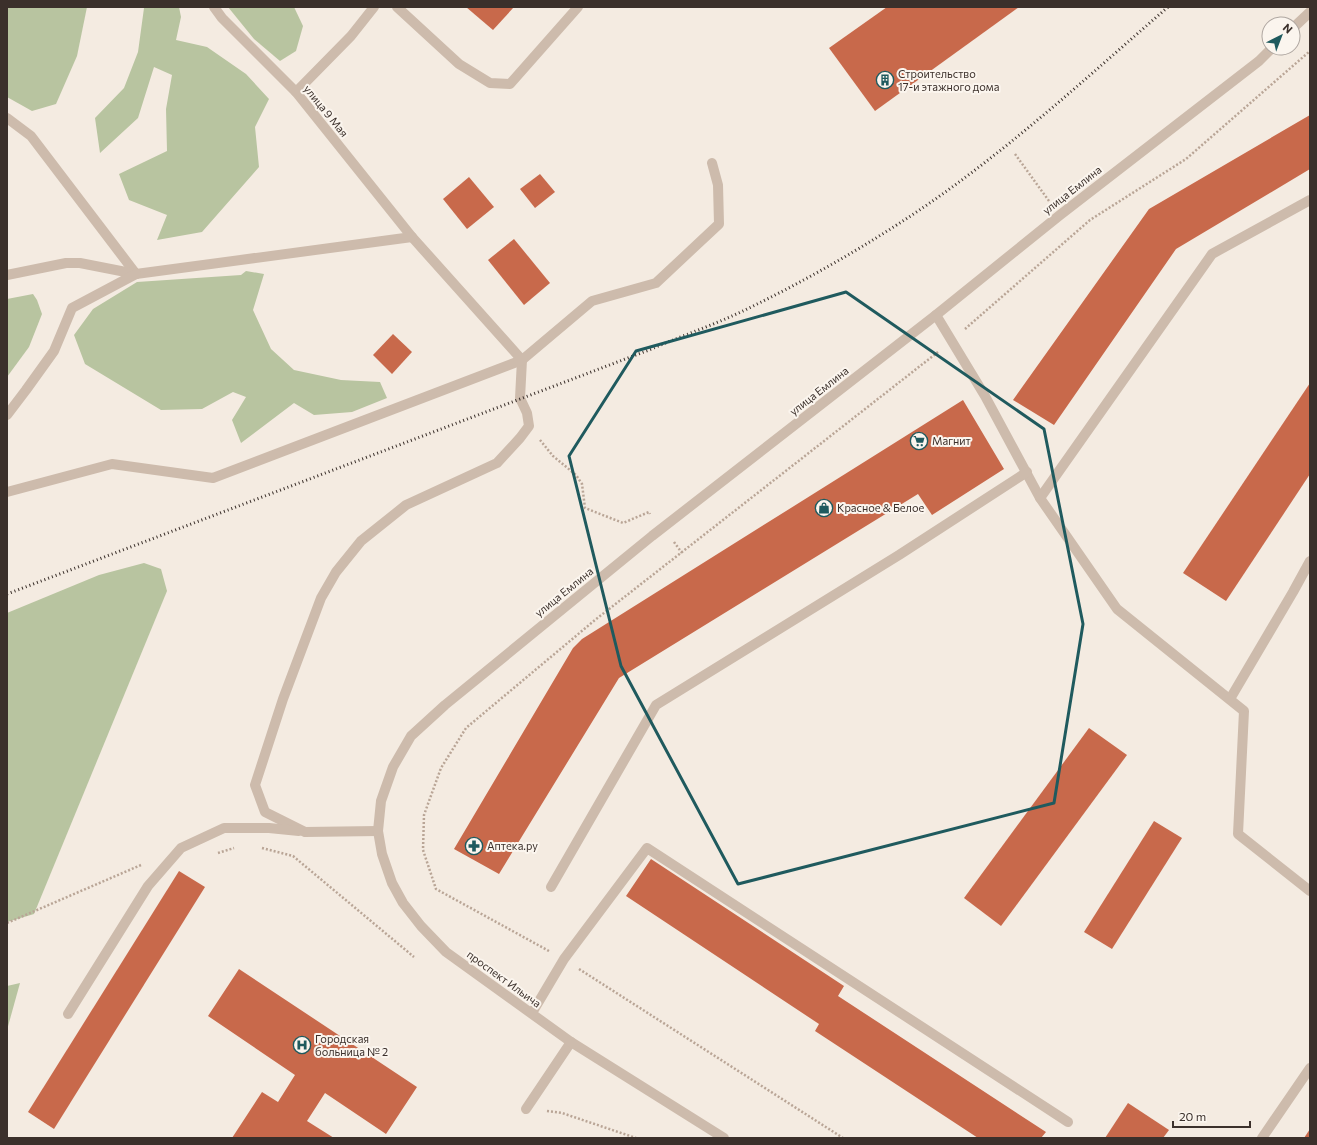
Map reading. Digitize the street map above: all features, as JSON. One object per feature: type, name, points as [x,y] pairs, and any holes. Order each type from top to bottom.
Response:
[{"type":"street","name":"улица 9 Мая","points":[[214,7],[222,18],[296,92],[412,236],[522,360]]},
{"type":"street","points":[[296,92],[350,36],[374,7]]},
{"type":"street","points":[[398,7],[459,64],[490,83],[510,84],[578,7]]},
{"type":"street","points":[[1301,20],[1310,12]]},
{"type":"street","name":"улица Емлина","points":[[393,767],[411,736],[445,705],[652,536],[936,315],[1060,215],[1264,56]]},
{"type":"street","points":[[7,118],[31,136],[136,274]]},
{"type":"street","points":[[7,492],[112,464],[213,478],[522,360],[592,301],[656,283],[719,224],[718,185],[712,163]]},
{"type":"street","points":[[1040,498],[1212,254],[1310,200]]},
{"type":"street","points":[[7,275],[66,263],[80,263],[136,274],[412,236]]},
{"type":"street","points":[[7,415],[54,351],[72,308],[136,274]]},
{"type":"street","points":[[936,315],[985,396],[1040,498],[1117,609],[1244,711],[1238,834],[1310,891]]},
{"type":"street","points":[[305,832],[265,812],[255,785],[283,699],[321,598],[336,572],[361,541],[406,505],[497,463],[520,438],[529,426],[527,413],[520,398],[522,360]]},
{"type":"street","points":[[551,887],[656,705],[899,555],[1027,472]]},
{"type":"street","points":[[1230,699],[1310,561]]},
{"type":"street","name":"проспект Ильича","points":[[393,767],[381,800],[378,831],[382,854],[392,883],[403,903],[421,926],[446,952],[571,1042],[724,1138]]},
{"type":"street","points":[[68,1014],[148,886],[181,848],[224,828],[269,828],[305,832],[378,831]]},
{"type":"street","points":[[532,1013],[564,959],[647,848],[1068,1122]]},
{"type":"street","points":[[526,1109],[571,1042]]},
{"type":"street","points":[[1262,1138],[1310,1068]]},
{"type":"path","points":[[843,1138],[564,959],[436,889],[423,850],[424,815],[441,768],[466,728],[594,620],[951,341],[1090,220],[1186,159],[1310,51]]},
{"type":"path","points":[[1015,154],[1037,186]]},
{"type":"path","points":[[529,426],[553,456],[576,475],[582,484],[585,508],[623,523]]},
{"type":"path","points":[[214,854],[241,846]]},
{"type":"path","points":[[256,846],[293,856],[414,956]]},
{"type":"path","points":[[7,922],[144,863]]},
{"type":"path","points":[[526,1109],[562,1113],[636,1138]]},
{"type":"highlighted area","points":[[846,292],[1044,429],[1083,624],[1054,803],[738,884],[621,666],[569,456],[636,351]]},
{"type":"green space","points":[[7,7],[87,7],[77,56],[56,104],[32,111],[7,97]]},
{"type":"green space","points":[[143,7],[179,7],[181,17],[176,40],[207,47],[246,74],[269,99],[255,127],[259,167],[202,232],[157,240],[167,215],[129,200],[119,174],[167,151],[166,109],[172,75],[154,67],[138,118],[100,153],[95,118],[124,88],[138,52]]},
{"type":"green space","points":[[228,7],[294,7],[303,26],[296,51],[280,61],[254,39]]},
{"type":"green space","points":[[246,271],[264,274],[253,310],[271,349],[294,370],[341,380],[380,382],[387,398],[352,412],[314,415],[294,403],[241,443],[232,420],[246,397],[233,392],[202,409],[161,410],[85,364],[74,335],[93,309],[137,282],[241,275]]},
{"type":"green space","points":[[33,294],[42,314],[29,347],[7,377],[7,299]]},
{"type":"green space","points":[[144,563],[161,569],[167,591],[34,914],[7,922],[7,613],[99,575]]},
{"type":"green space","points":[[20,983],[7,1030],[7,986]]},
{"type":"building","points":[[466,7],[514,7],[493,30]]},
{"type":"building","name":"Строительство 17-и этажного дома","points":[[887,7],[1019,7],[875,111],[829,48]]},
{"type":"building","points":[[1310,115],[1310,169],[1176,249],[1054,425],[1013,400],[1149,209]]},
{"type":"building","points":[[540,174],[555,192],[535,208],[520,189]]},
{"type":"building","points":[[469,177],[494,207],[467,229],[443,199]]},
{"type":"building","points":[[514,239],[550,283],[524,305],[488,260]]},
{"type":"building","points":[[393,334],[412,352],[392,374],[373,355]]},
{"type":"building","points":[[1310,383],[1310,474],[1226,601],[1183,573]]},
{"type":"building","points":[[963,400],[1004,469],[932,515],[918,494],[619,678],[499,874],[454,849],[573,648],[582,639]]},
{"type":"building","points":[[1089,728],[1127,755],[1001,926],[964,898]]},
{"type":"building","points":[[1154,821],[1182,838],[1112,949],[1084,932]]},
{"type":"building","points":[[651,859],[844,986],[838,996],[1046,1132],[1041,1138],[978,1138],[815,1031],[819,1024],[626,896]]},
{"type":"building","points":[[179,871],[205,887],[54,1129],[28,1112]]},
{"type":"building","name":"Городская больница № 2","points":[[239,969],[417,1087],[386,1134],[325,1093],[307,1121],[334,1138],[232,1138],[262,1092],[278,1102],[295,1075],[208,1016]]},
{"type":"building","points":[[1128,1103],[1169,1130],[1163,1138],[1105,1138]]},
{"type":"building","points":[[1310,1129],[1310,1138],[1304,1138]]},
{"type":"railway","points":[[7,594],[649,350],[721,321],[767,299],[872,241],[946,192],[1012,141],[1168,7]]},
{"type":"place","name":"Строительство 17-и этажного дома","points":[[885,80]]},
{"type":"place","name":"Магнит","points":[[919,441]]},
{"type":"place","name":"Красное & Белое","points":[[824,508]]},
{"type":"place","name":"Аптека.ру","points":[[474,846]]},
{"type":"place","name":"Городская больница № 2","points":[[302,1045]]}]
